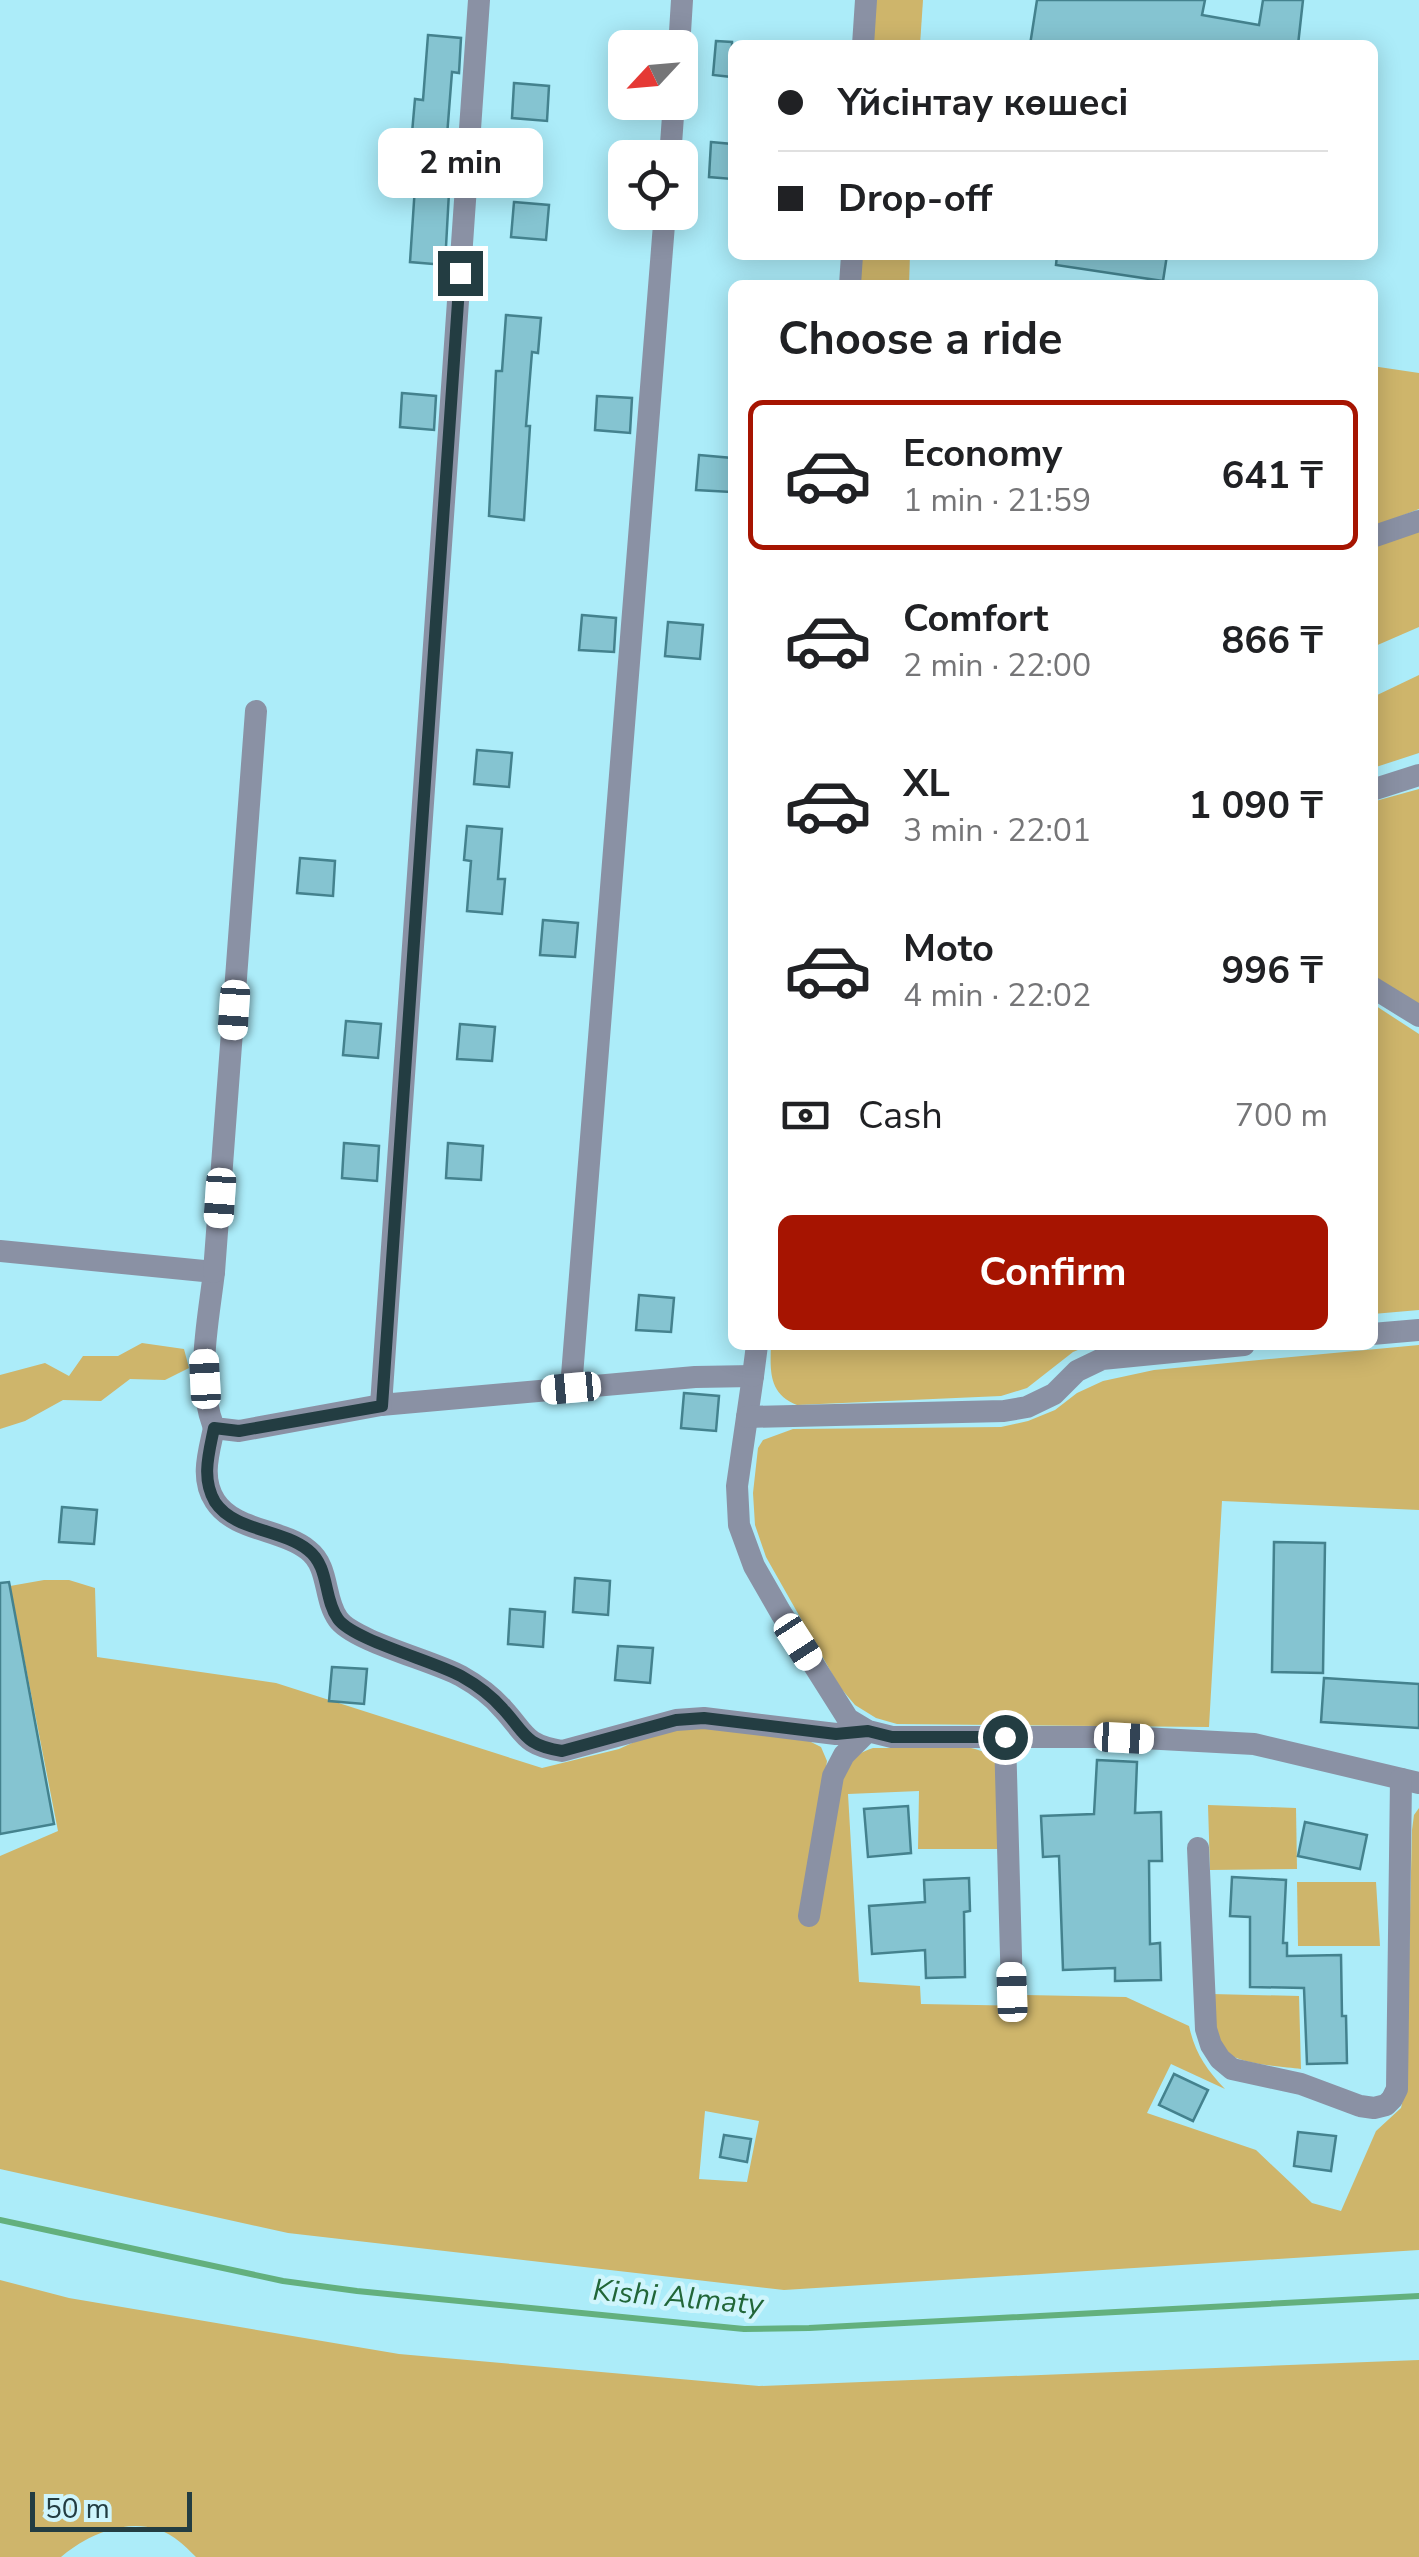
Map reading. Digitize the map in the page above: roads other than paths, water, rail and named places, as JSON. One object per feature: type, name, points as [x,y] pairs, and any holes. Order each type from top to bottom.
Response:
[{"type":"street","points":[[382,1406],[479,0]]},
{"type":"street","points":[[680,30],[682,0]]},
{"type":"street","points":[[864,40],[866,0]]},
{"type":"street","points":[[571,1388],[664,230]]},
{"type":"street","points":[[1378,536],[1419,522]]},
{"type":"street","points":[[256,711],[214,1272],[204,1351],[206,1407],[214,1428],[206,1467],[208,1487],[217,1505],[234,1518],[294,1540],[312,1552],[322,1569],[338,1619],[354,1632],[456,1673],[504,1709],[526,1739],[546,1749],[562,1751],[676,1720],[704,1718],[836,1734],[868,1731]]},
{"type":"street","points":[[1378,788],[1419,775]]},
{"type":"street","points":[[1378,991],[1419,1016]]},
{"type":"street","points":[[0,1251],[214,1272]]},
{"type":"street","points":[[1378,1333],[1419,1330]]},
{"type":"street","points":[[756,1350],[738,1486],[739,1524],[754,1566],[848,1719],[868,1731],[892,1737],[1124,1738],[1254,1744],[1410,1781],[1397,2089],[1392,2100],[1374,2108],[1360,2106],[1301,2084],[1232,2069],[1220,2059],[1206,2029],[1198,1848]]},
{"type":"street","points":[[747,1417],[1004,1411],[1027,1407],[1054,1394],[1077,1371],[1102,1359],[1193,1350]]},
{"type":"street","points":[[214,1428],[239,1431],[382,1406],[695,1377],[753,1376]]},
{"type":"street","points":[[809,1916],[833,1776],[844,1754],[868,1731]]},
{"type":"street","points":[[1005,1737],[1012,1992]]},
{"type":"waterway","name":"Kіshі Almaty","points":[[0,2220],[283,2281],[744,2329],[1419,2296]]}]
